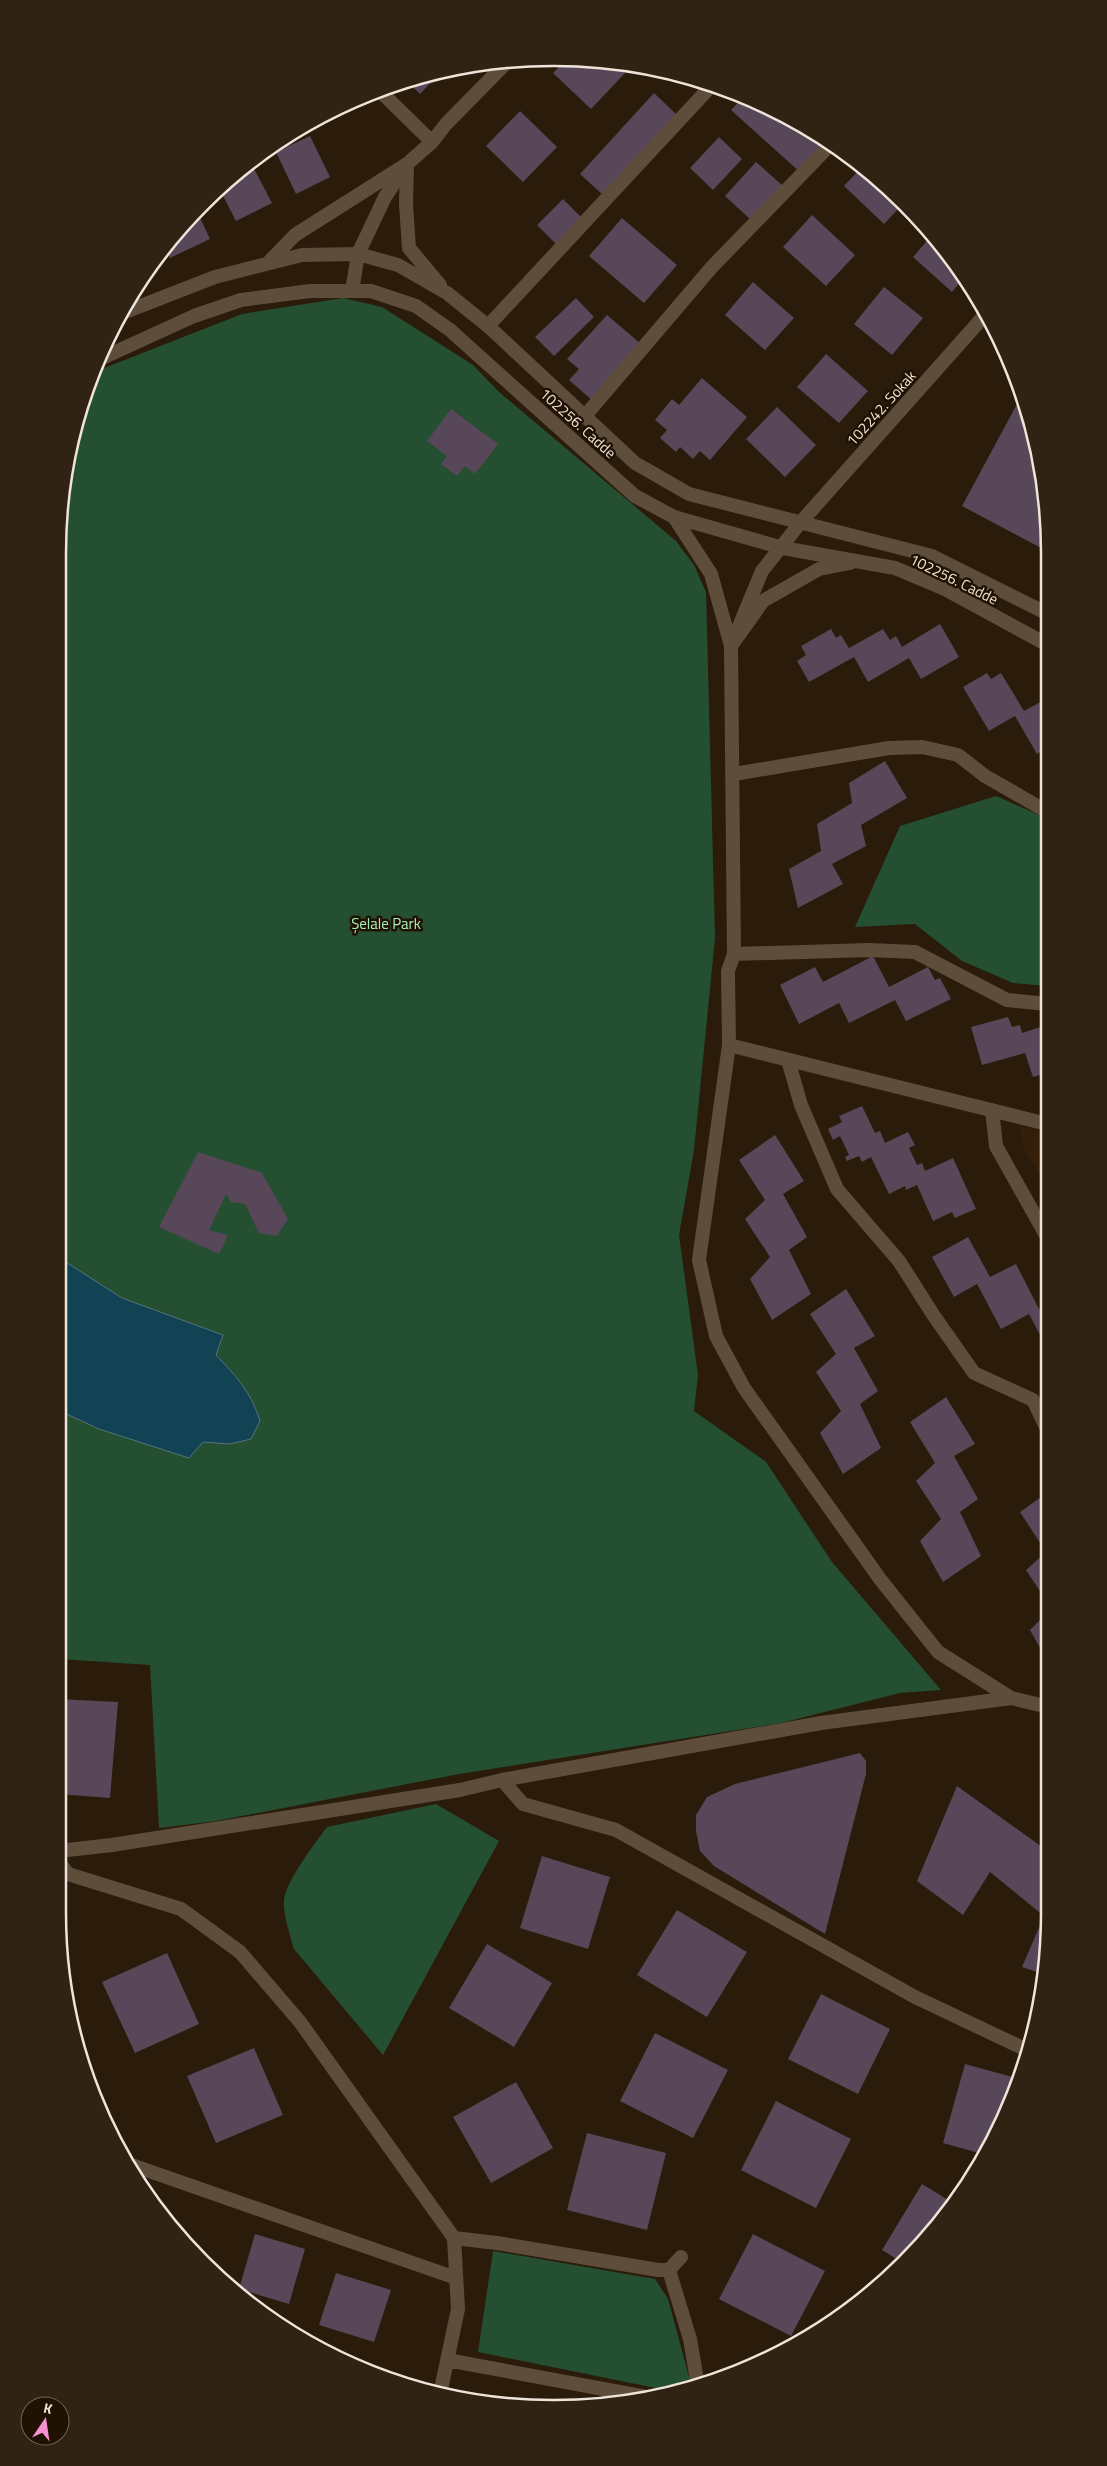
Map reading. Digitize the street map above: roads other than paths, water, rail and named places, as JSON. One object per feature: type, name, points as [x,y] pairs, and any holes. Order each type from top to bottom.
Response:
[{"type":"street","points":[[267,264],[295,235],[407,164],[432,142],[446,124],[500,69]]},
{"type":"street","points":[[488,326],[707,91]]},
{"type":"street","points":[[385,96],[432,142]]},
{"type":"street","points":[[584,417],[711,268],[826,149]]},
{"type":"street","points":[[352,291],[358,254],[385,197],[407,164]]},
{"type":"street","points":[[407,164],[406,204],[409,248],[447,293]]},
{"type":"street","name":"102256. Cadde","points":[[133,309],[215,277],[302,255],[358,254],[398,265],[447,293],[488,326],[635,463],[689,494],[932,556],[1041,611]]},
{"type":"street","name":"102256. Cadde","points":[[108,356],[194,316],[241,300],[310,291],[371,291],[416,306],[450,330],[635,496],[674,517],[783,548],[895,568],[945,589],[1041,641]]},
{"type":"street","name":"102242. Sokak","points":[[731,646],[762,572],[783,548],[801,522],[981,320]]},
{"type":"street","points":[[674,517],[711,574],[731,646],[734,774],[734,954],[728,971],[729,1045],[699,1260],[716,1336],[744,1388],[880,1579],[938,1652],[1011,1698],[1041,1705]]},
{"type":"street","points":[[731,646],[763,601],[819,569],[859,562]]},
{"type":"street","points":[[734,774],[880,749],[922,747],[958,755],[985,776],[1041,808]]},
{"type":"street","points":[[734,954],[869,950],[915,952],[939,962],[1007,1000],[1041,1003]]},
{"type":"street","points":[[729,1045],[1041,1122]]},
{"type":"street","points":[[788,1060],[801,1105],[837,1189],[899,1261],[934,1316],[974,1373],[1033,1400],[1041,1416]]},
{"type":"street","points":[[992,1110],[996,1146],[1041,1225]]},
{"type":"street","points":[[66,1850],[122,1844],[460,1790],[502,1780],[821,1723],[1011,1698]]},
{"type":"street","points":[[502,1780],[523,1804],[616,1830],[915,1997],[1021,2047]]},
{"type":"street","points":[[66,1871],[68,1874],[181,1909],[240,1952],[300,2022],[454,2238],[458,2309],[442,2386]]},
{"type":"street","points":[[139,2167],[456,2278]]},
{"type":"street","points":[[454,2238],[669,2270]]},
{"type":"street","points":[[669,2270],[681,2257]]},
{"type":"street","points":[[669,2270],[690,2339],[697,2378]]},
{"type":"street","points":[[447,2360],[629,2394]]},
{"type":"water","points":[[66,1262],[122,1298],[223,1335],[216,1355],[248,1393],[260,1421],[251,1439],[230,1444],[203,1442],[189,1458],[99,1429],[66,1414]]},
{"type":"park label","name":"Şelale Park","points":[[386,923]]}]
